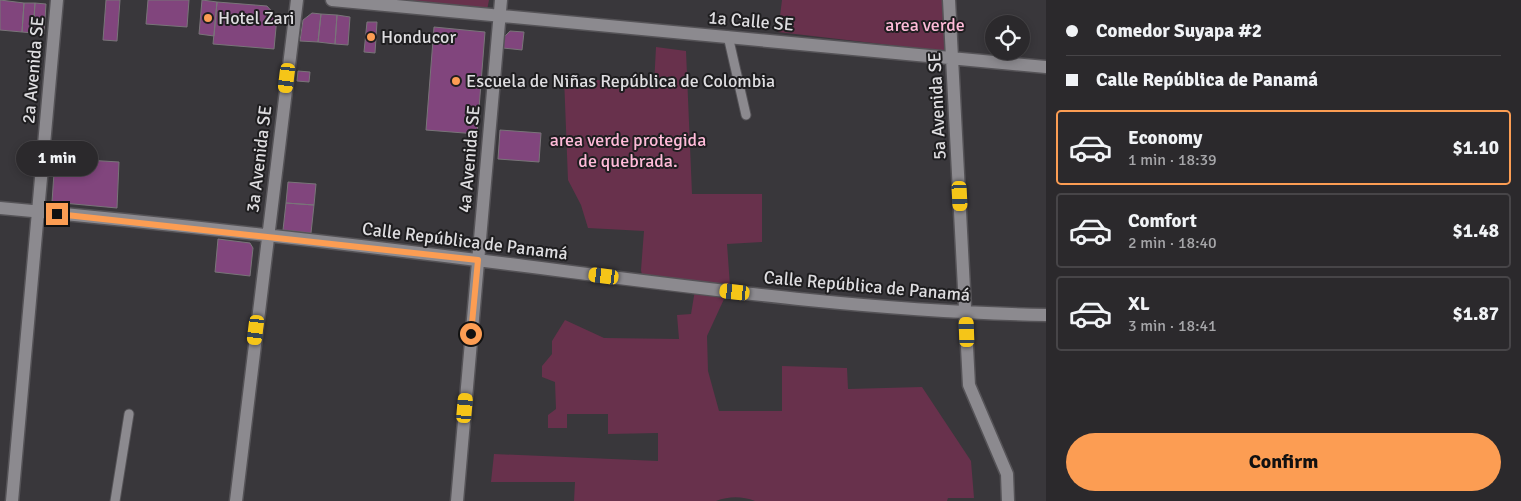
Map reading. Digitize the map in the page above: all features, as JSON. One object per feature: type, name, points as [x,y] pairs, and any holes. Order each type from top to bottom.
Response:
[{"type":"street","name":"2a Avenida SE","points":[[12,501],[57,0]]},
{"type":"street","name":"3a Avenida SE","points":[[236,501],[297,0]]},
{"type":"street","name":"1a Calle SE","points":[[332,0],[1046,67]]},
{"type":"street","name":"4a Avenida SE","points":[[457,501],[501,0]]},
{"type":"street","name":"5a Avenida SE","points":[[949,0],[969,385],[1007,474],[1008,501]]},
{"type":"street","name":"Calle República de Panamá","points":[[0,208],[267,235],[697,288],[966,314],[1046,315]]},
{"type":"lane","points":[[728,36],[746,115]]},
{"type":"lane","points":[[115,501],[129,414]]},
{"type":"green space","points":[[395,0],[489,0],[487,10]]},
{"type":"green space","name":"area verde","points":[[782,0],[950,0],[950,52],[778,32]]},
{"type":"green space","name":"area verde protegida de quebrada.","points":[[656,47],[686,51],[692,194],[762,194],[762,242],[727,244],[730,286],[707,336],[708,371],[719,411],[782,411],[782,366],[847,368],[848,389],[922,387],[971,461],[974,498],[948,498],[947,501],[755,501],[736,497],[716,501],[574,501],[575,482],[491,482],[494,454],[658,461],[658,433],[608,434],[608,414],[567,414],[567,428],[548,428],[548,415],[556,409],[555,382],[542,377],[542,366],[552,354],[552,341],[565,320],[604,338],[679,339],[677,315],[691,314],[695,290],[643,280],[641,270],[644,231],[588,228],[581,205],[568,180],[564,77],[654,85]]},
{"type":"building","points":[[0,0],[24,3],[22,32],[0,30]]},
{"type":"building","points":[[106,0],[120,0],[117,41],[103,40]]},
{"type":"building","points":[[148,0],[189,0],[187,27],[146,24]]},
{"type":"building","name":"Hotel Zari","points":[[202,0],[217,2],[214,36],[199,34]]},
{"type":"building","points":[[217,2],[267,6],[277,17],[274,49],[213,44]]},
{"type":"building","points":[[24,3],[35,3],[33,33],[22,32]]},
{"type":"building","points":[[35,3],[46,4],[44,34],[33,33]]},
{"type":"building","points":[[312,13],[321,14],[318,42],[300,41],[303,20]]},
{"type":"building","points":[[321,14],[337,15],[335,44],[318,42]]},
{"type":"building","points":[[337,15],[350,17],[348,45],[335,44]]},
{"type":"building","name":"Honducor","points":[[367,22],[377,22],[375,53],[364,52]]},
{"type":"building","name":"Escuela de Niñas República de Colombia","points":[[434,27],[485,32],[477,134],[426,130]]},
{"type":"building","points":[[510,31],[524,32],[522,50],[503,48],[504,37]]},
{"type":"building","points":[[298,71],[310,72],[309,82],[297,81]]},
{"type":"building","points":[[500,130],[541,133],[539,162],[498,159]]},
{"type":"building","points":[[55,158],[119,162],[117,208],[52,202]]},
{"type":"building","points":[[288,182],[316,184],[314,205],[286,203]]},
{"type":"building","points":[[286,203],[314,205],[311,233],[283,230]]},
{"type":"building","points":[[218,239],[250,243],[253,248],[250,276],[215,272]]},
{"type":"place","name":"Hotel Zari","points":[[208,18]]},
{"type":"place","name":"Honducor","points":[[371,37]]},
{"type":"place","name":"Escuela de Niñas República de Colombia","points":[[456,81]]},
{"type":"route","points":[[57,214],[267,235],[478,260],[471,334]]}]
